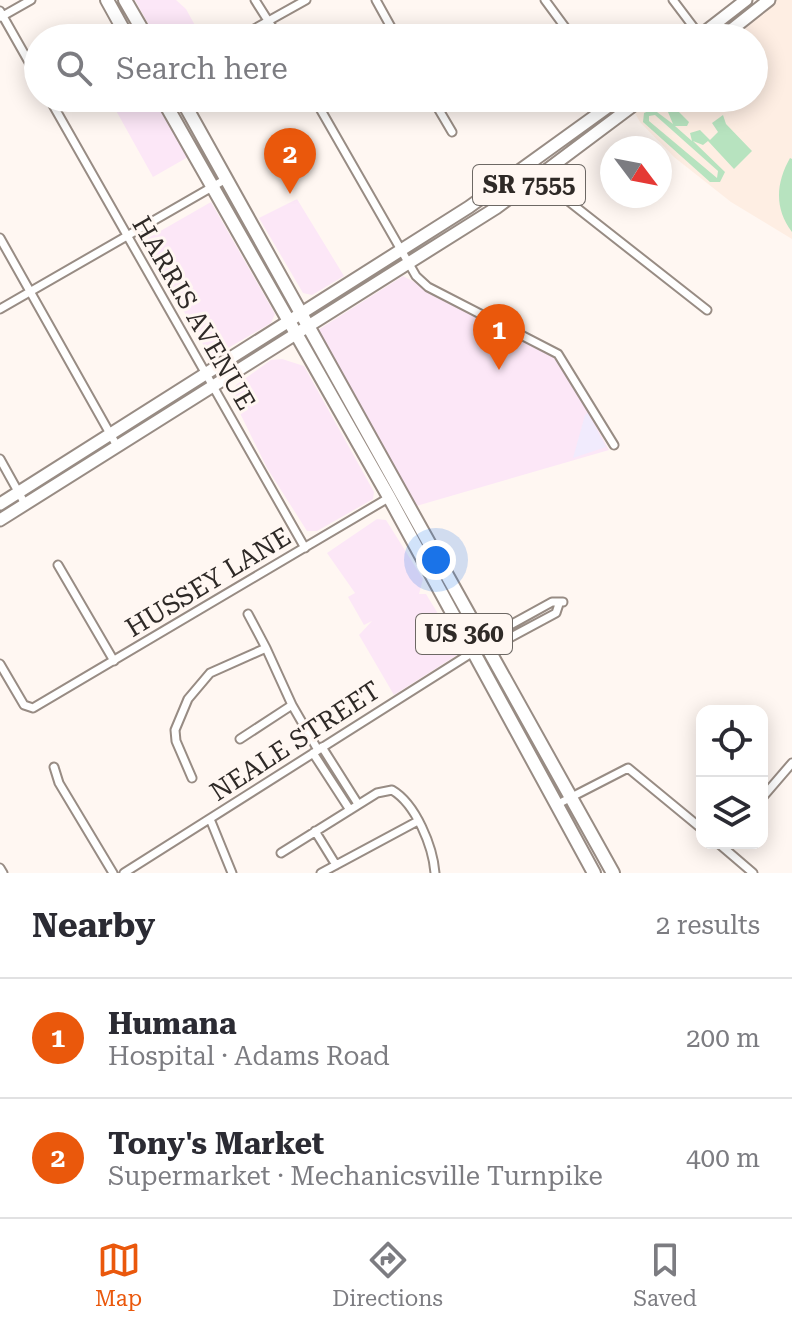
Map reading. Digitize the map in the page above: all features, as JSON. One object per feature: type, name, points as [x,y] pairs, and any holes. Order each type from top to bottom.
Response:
[{"type":"highway","points":[[107,0],[120,24]]},
{"type":"highway","points":[[125,0],[139,24]]},
{"type":"highway","name":"US 360","points":[[170,112],[389,497],[594,873]]},
{"type":"highway","name":"US 360","points":[[189,112],[490,641],[613,873]]},
{"type":"main road","points":[[716,24],[746,0]]},
{"type":"main road","points":[[739,24],[769,0]]},
{"type":"main road","name":"SR 7555","points":[[303,313],[487,195],[599,112]]},
{"type":"main road","name":"SR 7555","points":[[310,326],[539,178],[626,112]]},
{"type":"main road","points":[[0,520],[243,367],[293,328],[303,313]]},
{"type":"main road","points":[[0,504],[205,374],[293,328],[310,326]]},
{"type":"street","points":[[24,54],[1,15],[31,0]]},
{"type":"street","points":[[255,0],[271,24]]},
{"type":"street","points":[[264,24],[306,0]]},
{"type":"street","points":[[376,0],[389,24]]},
{"type":"street","points":[[545,0],[563,24]]},
{"type":"street","points":[[673,0],[691,24]]},
{"type":"street","name":"HARRIS AVENUE","points":[[57,112],[305,548]]},
{"type":"street","points":[[322,112],[408,263],[428,287],[558,354],[614,445]]},
{"type":"street","points":[[440,112],[452,132]]},
{"type":"street","points":[[539,178],[707,310]]},
{"type":"street","points":[[0,309],[226,179]]},
{"type":"street","points":[[0,238],[117,446]]},
{"type":"street","points":[[0,459],[25,504]]},
{"type":"street","name":"HUSSEY LANE","points":[[0,664],[24,705],[33,708],[402,490]]},
{"type":"street","points":[[58,565],[114,661]]},
{"type":"street","name":"NEALE STREET","points":[[124,873],[490,641],[500,643],[556,613],[561,603]]},
{"type":"street","points":[[248,614],[292,705],[350,810]]},
{"type":"street","points":[[192,778],[176,741],[175,730],[188,699],[210,673],[266,648]]},
{"type":"street","points":[[240,739],[292,705]]},
{"type":"street","points":[[318,750],[358,804]]},
{"type":"street","points":[[768,791],[792,763]]},
{"type":"street","points":[[54,767],[59,783],[113,873]]},
{"type":"street","points":[[558,804],[631,769],[696,824]]},
{"type":"street","points":[[281,853],[377,793],[392,790],[404,799],[433,852],[435,873]]},
{"type":"street","points":[[210,819],[232,873]]},
{"type":"street","points":[[321,873],[416,822]]},
{"type":"street","points":[[315,831],[336,865]]},
{"type":"street","points":[[727,849],[753,873]]},
{"type":"street","points":[[0,868],[3,873]]},
{"type":"shaded area","points":[[135,0],[176,0],[186,9],[194,24],[148,24]]},
{"type":"shaded area","points":[[758,0],[792,0],[792,239],[731,202],[674,157],[672,136],[654,136],[634,112],[768,112],[768,24],[726,24]]},
{"type":"shaded area","points":[[117,112],[163,112],[188,157],[153,177]]},
{"type":"shaded area","points":[[297,199],[344,276],[312,295],[303,293],[259,218]]},
{"type":"shaded area","points":[[211,202],[275,314],[271,323],[211,358],[143,241]]},
{"type":"shaded area","points":[[403,276],[551,354],[562,364],[609,450],[406,509],[307,337]]},
{"type":"shaded area","points":[[282,359],[304,366],[374,492],[373,499],[317,531],[307,531],[267,468],[234,401],[236,385],[271,360]]},
{"type":"shaded area","points":[[588,413],[606,447],[573,458],[585,415]]},
{"type":"shaded area","points":[[377,519],[386,520],[423,579],[419,594],[426,594],[457,645],[457,655],[394,695],[359,635],[372,621],[364,625],[348,597],[355,593],[327,553]]},
{"type":"green space","points":[[657,112],[673,124],[668,112],[679,112],[689,122],[687,126],[675,126],[692,141],[690,133],[700,130],[710,140],[718,132],[712,123],[723,115],[726,124],[752,151],[734,169],[708,141],[703,145],[693,141],[725,172],[720,182],[710,182],[672,148],[672,140],[717,178],[718,171],[655,115],[649,116],[649,121],[667,136],[659,136],[643,122],[644,113]]},
{"type":"green space","points":[[790,158],[792,232],[782,214],[779,195]]},
{"type":"place","name":"Tony's Market","points":[[290,194]]},
{"type":"place","name":"Humana","points":[[499,370]]}]
